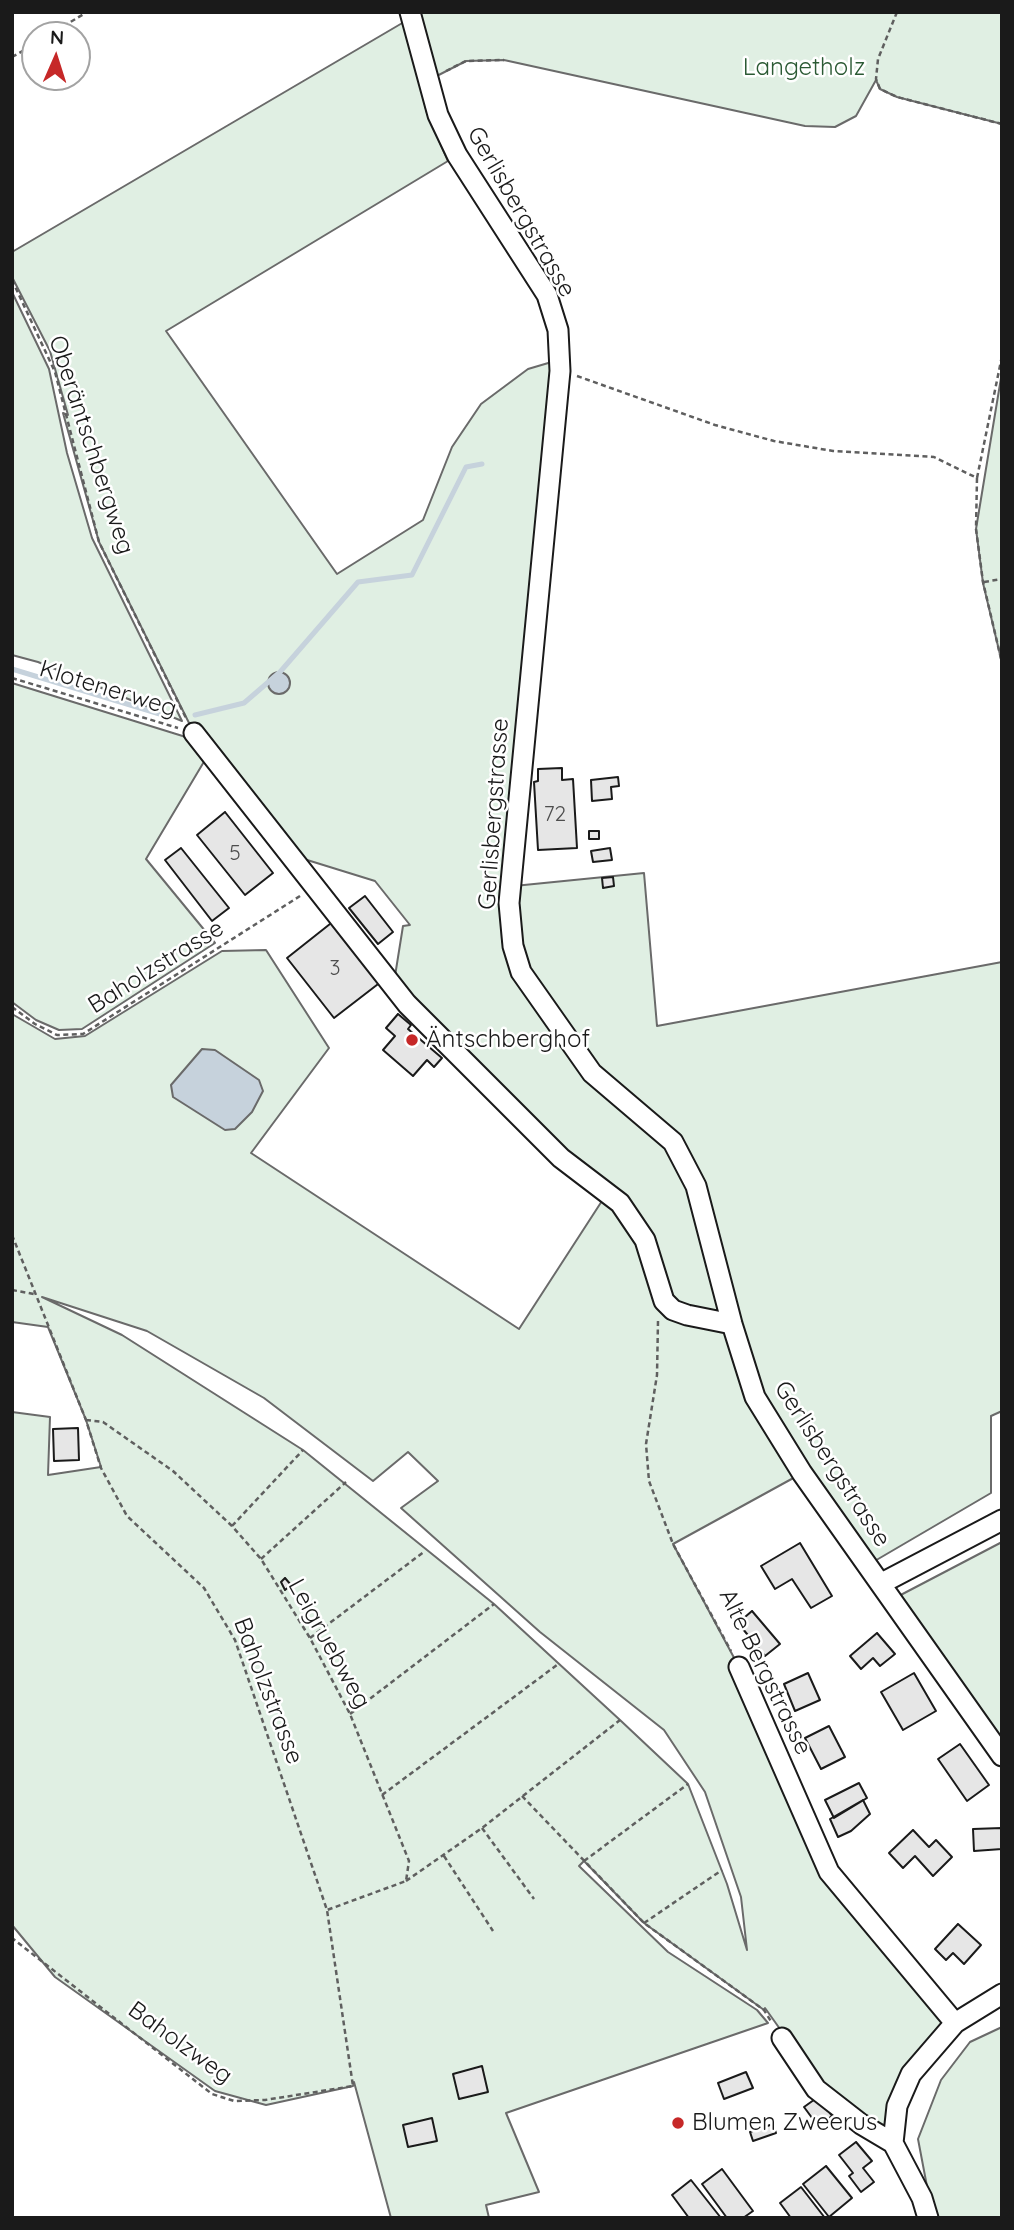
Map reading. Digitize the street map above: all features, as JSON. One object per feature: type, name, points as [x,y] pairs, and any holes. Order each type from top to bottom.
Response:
[{"type":"street","name":"Gerlisbergstrasse","points":[[410,12],[438,115],[457,155],[547,295],[558,330],[560,371],[509,903],[513,946],[521,972],[592,1073],[673,1142],[696,1186],[732,1324],[755,1397],[802,1473],[1002,1756]]},
{"type":"street","points":[[194,733],[407,1004],[561,1158],[620,1203],[645,1240],[664,1301],[673,1310],[687,1315],[732,1324]]},
{"type":"street","points":[[882,1583],[1002,1520]]},
{"type":"street","name":"Alte Bergstrasse","points":[[740,1667],[829,1872],[955,2023]]},
{"type":"street","points":[[893,2143],[897,2106],[911,2074],[955,2023],[1002,1994]]},
{"type":"street","points":[[782,2038],[816,2089],[861,2124],[893,2143],[922,2198],[928,2218]]},
{"type":"path","points":[[73,21],[88,12]]},
{"type":"path","points":[[897,12],[878,59],[876,79],[880,89],[897,97],[1002,124]]},
{"type":"path","points":[[427,81],[466,61],[504,60]]},
{"type":"path","name":"Oberäntschbergweg","points":[[12,280],[55,372],[99,542],[194,733]]},
{"type":"path","points":[[1002,356],[977,478],[976,529],[984,583],[1002,663]]},
{"type":"path","points":[[560,371],[603,383],[715,425],[774,441],[834,451],[934,457],[977,478]]},
{"type":"path","points":[[984,583],[1002,579]]},
{"type":"path","name":"Klotenerweg","points":[[12,678],[194,733]]},
{"type":"path","name":"Baholzstrasse","points":[[12,1007],[34,1024],[57,1035],[83,1034],[314,888]]},
{"type":"path","name":"Baholzstrasse","points":[[12,1235],[86,1420],[102,1468],[127,1516],[204,1588],[235,1640],[327,1910],[354,2086]]},
{"type":"path","points":[[12,1290],[34,1294]]},
{"type":"path","name":"Alte Bergstrasse","points":[[664,1301],[659,1312],[657,1375],[646,1444],[649,1481],[673,1544],[740,1667]]},
{"type":"path","name":"Leigruebweg","points":[[86,1420],[103,1422],[173,1471],[232,1525],[261,1559],[310,1638],[350,1714],[409,1860],[406,1881]]},
{"type":"path","points":[[232,1525],[303,1450]]},
{"type":"path","points":[[261,1559],[346,1482]]},
{"type":"path","points":[[310,1638],[425,1551]]},
{"type":"path","points":[[350,1714],[494,1604]]},
{"type":"path","points":[[382,1795],[557,1665]]},
{"type":"path","points":[[327,1910],[406,1881],[482,1828],[620,1720]]},
{"type":"path","points":[[584,1861],[688,1784]]},
{"type":"path","points":[[522,1796],[644,1923],[764,2010],[782,2038]]},
{"type":"path","points":[[482,1828],[534,1899]]},
{"type":"path","points":[[444,1856],[493,1931]]},
{"type":"path","points":[[644,1923],[722,1870]]},
{"type":"path","name":"Baholzweg","points":[[12,1938],[212,2094],[234,2101],[265,2100],[354,2086]]},
{"type":"green space","name":"Langetholz","points":[[410,12],[1002,12],[1002,124],[897,97],[880,89],[876,80],[856,116],[835,127],[805,126],[504,60],[466,61],[427,81]]},
{"type":"green space","points":[[404,22],[427,113],[448,161],[166,331],[337,574],[423,520],[452,447],[481,404],[528,369],[555,361],[501,901],[502,941],[514,976],[667,1147],[688,1189],[718,1299],[797,1476],[673,1544],[739,1667],[829,1872],[955,2023],[922,2048],[896,2083],[883,2134],[820,2085],[765,2008],[764,2010],[644,1923],[584,1861],[579,1866],[668,1952],[757,2010],[768,2023],[506,2113],[539,2192],[486,2205],[489,2218],[391,2218],[354,2082],[353,2086],[266,2105],[215,2091],[55,1977],[12,1925],[12,1412],[50,1417],[48,1475],[101,1467],[86,1420],[48,1327],[12,1322],[12,1014],[55,1039],[85,1036],[222,951],[266,950],[329,1048],[251,1153],[519,1329],[611,1187],[565,1152],[414,1000],[395,976],[403,926],[410,925],[375,881],[291,855],[194,733],[99,542],[63,413],[68,415],[50,351],[12,277],[12,252]],"holes":[[[42,1297],[147,1331],[264,1398],[373,1481],[408,1452],[438,1481],[401,1508],[540,1632],[664,1730],[705,1792],[741,1897],[747,1950],[727,1884],[688,1784],[620,1720],[494,1604],[303,1450],[122,1335]]]},
{"type":"green space","points":[[12,292],[49,369],[67,453],[92,538],[182,721],[38,662],[12,655]]},
{"type":"green space","points":[[1002,372],[1002,663],[983,583],[976,529]]},
{"type":"green space","points":[[12,683],[189,738],[205,760],[146,859],[215,943],[82,1029],[59,1030],[36,1020],[12,1002]]},
{"type":"green space","points":[[644,873],[657,1026],[1002,962],[1002,1411],[991,1416],[991,1493],[873,1562],[760,1396],[701,1185],[595,1070],[525,971],[514,886]]},
{"type":"green space","points":[[1002,1542],[1002,1749],[893,1599]]},
{"type":"green space","points":[[1002,2027],[1002,2218],[933,2218],[918,2139],[941,2080],[970,2042]]},
{"type":"shaded area","points":[[279,672],[287,675],[290,683],[287,691],[279,694],[271,691],[268,683],[271,675]]},
{"type":"shaded area","points":[[202,1049],[215,1050],[259,1080],[263,1091],[252,1112],[235,1129],[225,1130],[173,1097],[171,1085]]},
{"type":"building","points":[[562,768],[562,780],[573,779],[577,848],[538,850],[534,782],[538,781],[538,769]]},
{"type":"building","points":[[618,777],[619,786],[611,787],[612,799],[592,801],[591,780]]},
{"type":"building","points":[[225,812],[273,873],[245,895],[197,835]]},
{"type":"building","points":[[589,831],[599,831],[599,839],[589,839]]},
{"type":"building","points":[[181,848],[229,908],[212,921],[165,860]]},
{"type":"building","points":[[610,848],[612,860],[593,862],[591,851]]},
{"type":"building","points":[[613,877],[614,886],[603,888],[602,878]]},
{"type":"building","points":[[365,896],[393,932],[378,944],[349,908]]},
{"type":"building","points":[[335,920],[382,981],[334,1018],[287,958]]},
{"type":"building","points":[[398,1014],[411,1025],[408,1029],[442,1058],[434,1067],[427,1060],[413,1076],[383,1050],[395,1036],[386,1028]]},
{"type":"building","points":[[78,1428],[79,1460],[54,1461],[53,1429]]},
{"type":"building","points":[[800,1543],[832,1596],[811,1608],[792,1579],[775,1589],[761,1566]]},
{"type":"building","points":[[285,1578],[291,1585],[285,1590],[281,1582]]},
{"type":"building","points":[[752,1611],[780,1644],[765,1656],[738,1623]]},
{"type":"building","points":[[877,1633],[895,1654],[880,1666],[873,1658],[861,1669],[850,1656]]},
{"type":"building","points":[[808,1673],[820,1700],[795,1711],[784,1684]]},
{"type":"building","points":[[914,1673],[936,1711],[903,1730],[881,1692]]},
{"type":"building","points":[[829,1726],[845,1757],[821,1769],[805,1738]]},
{"type":"building","points":[[960,1744],[989,1785],[967,1801],[938,1759]]},
{"type":"building","points":[[859,1783],[867,1798],[834,1818],[825,1800]]},
{"type":"building","points":[[863,1800],[870,1814],[851,1831],[838,1837],[830,1819]]},
{"type":"building","points":[[1002,1828],[1002,1849],[974,1851],[973,1829]]},
{"type":"building","points":[[913,1830],[929,1847],[936,1840],[952,1857],[933,1876],[915,1856],[903,1868],[889,1853]]},
{"type":"building","points":[[958,1924],[981,1945],[964,1964],[953,1953],[946,1960],[935,1949]]},
{"type":"building","points":[[482,2066],[488,2092],[459,2099],[453,2074]]},
{"type":"building","points":[[746,2072],[753,2088],[724,2099],[718,2083]]},
{"type":"building","points":[[818,2097],[832,2116],[818,2126],[804,2107]]},
{"type":"building","points":[[432,2118],[437,2141],[408,2147],[403,2125]]},
{"type":"building","points":[[773,2124],[776,2133],[753,2141],[750,2132]]},
{"type":"building","points":[[856,2142],[872,2161],[863,2168],[874,2182],[861,2192],[849,2176],[853,2173],[839,2155]]},
{"type":"building","points":[[826,2166],[852,2198],[829,2217],[803,2184]]},
{"type":"building","points":[[722,2169],[753,2211],[743,2218],[727,2218],[702,2184]]},
{"type":"building","points":[[691,2180],[721,2218],[689,2218],[672,2195]]},
{"type":"building","points":[[801,2187],[825,2218],[791,2218],[780,2203]]},
{"type":"waterway","points":[[195,715],[244,703],[280,672],[358,582],[412,575],[466,467],[482,464]]},
{"type":"waterway","points":[[12,669],[163,715]]},
{"type":"place","name":"Äntschberghof","points":[[412,1040]]},
{"type":"place","name":"Blumen Zweerus","points":[[678,2123]]}]
